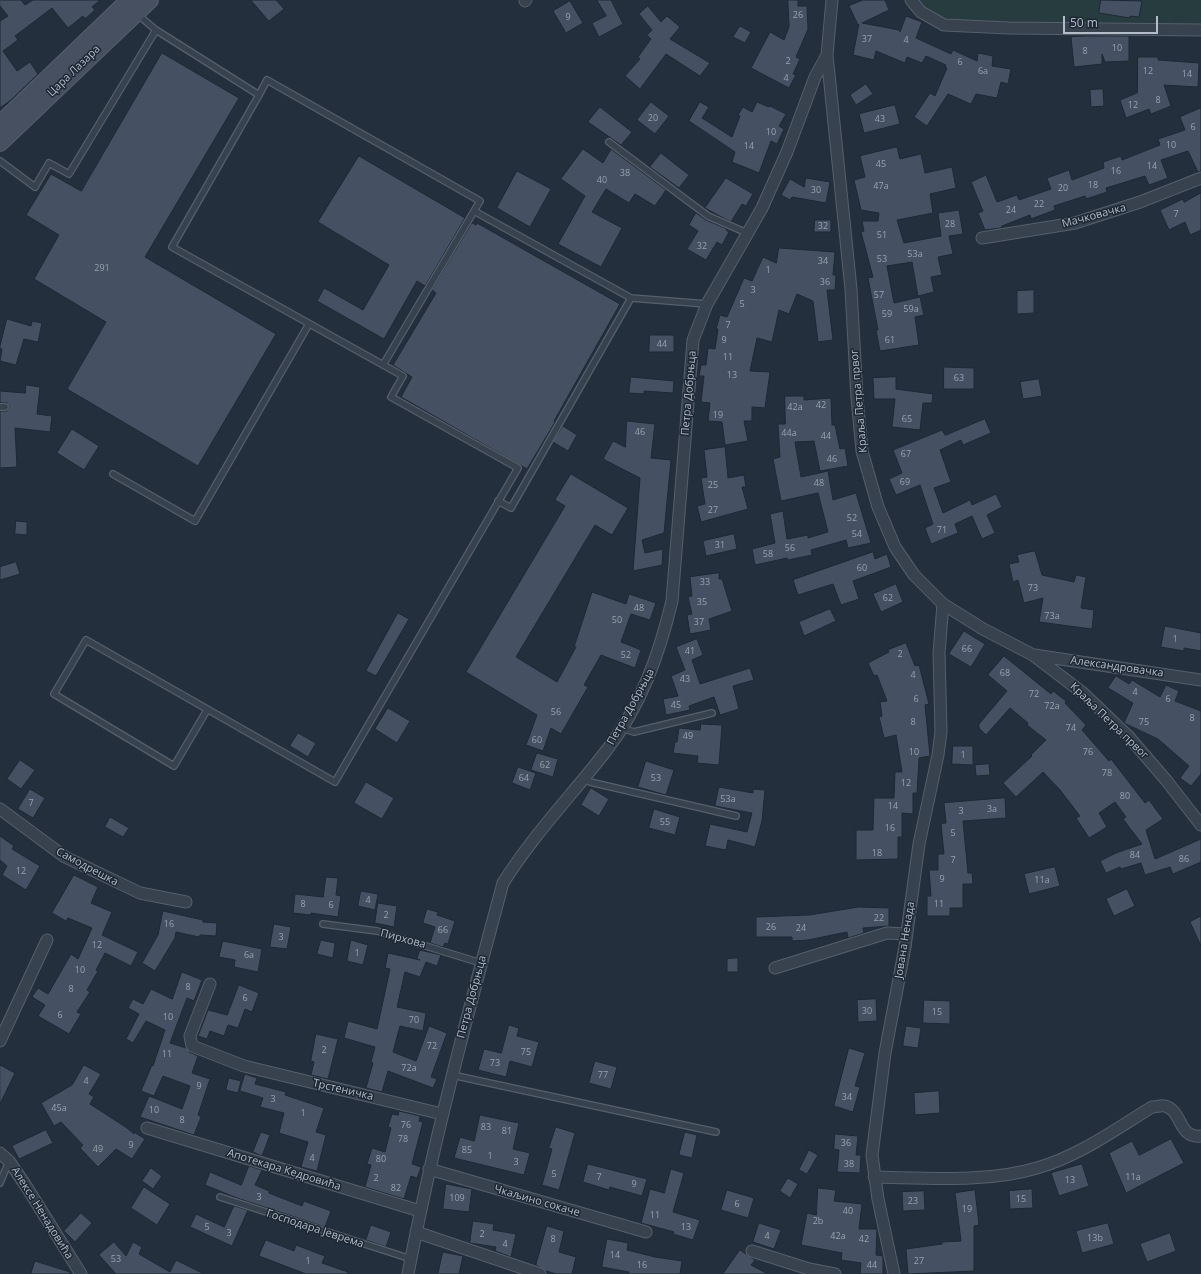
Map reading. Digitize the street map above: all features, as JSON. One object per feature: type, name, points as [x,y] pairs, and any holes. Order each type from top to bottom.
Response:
[{"type":"main road","name":"Цара Лазара","points":[[0,124],[132,7],[150,0]]},
{"type":"main road","name":"Цара Лазара","points":[[0,143],[132,7]]},
{"type":"street","name":"Краља Петра првог","points":[[832,0],[827,55],[851,289],[857,398],[862,451],[878,507],[895,547],[914,575],[943,604],[982,629],[1033,655],[1083,693],[1129,738],[1166,780],[1201,825]]},
{"type":"street","points":[[911,0],[921,12],[944,25],[1009,28],[1201,30]]},
{"type":"street","name":"Петра Добрњца","points":[[408,1274],[420,1211],[442,1114],[503,883],[516,862],[607,750],[650,677],[662,642],[672,601],[693,340],[707,304],[762,208],[787,152],[815,77],[827,55]]},
{"type":"street","name":"Мачковачка","points":[[982,238],[1075,223],[1140,202],[1201,178]]},
{"type":"street","name":"Јована Ненада","points":[[894,1274],[874,1177],[872,1155],[885,1052],[906,934],[919,844],[938,755],[941,732],[939,652],[943,604]]},
{"type":"street","name":"Александровачка","points":[[1033,655],[1201,680]]},
{"type":"street","name":"Самодрешка","points":[[0,809],[65,857],[140,893],[186,902]]},
{"type":"street","points":[[775,968],[887,933],[906,934]]},
{"type":"street","points":[[0,1041],[47,940]]},
{"type":"street","name":"Трстеничка","points":[[210,984],[190,1036],[192,1046],[244,1066],[442,1114]]},
{"type":"street","points":[[874,1177],[966,1178],[1020,1172],[1039,1168],[1081,1150],[1152,1107],[1164,1106],[1172,1110],[1187,1134],[1194,1137],[1201,1136]]},
{"type":"street","name":"Апотекара Кедровића","points":[[147,1128],[420,1211]]},
{"type":"street","name":"Алексе Ненадовића","points":[[0,1153],[9,1161],[80,1274]]},
{"type":"street","name":"Чкаљино сокаче","points":[[429,1169],[646,1232]]},
{"type":"street","points":[[416,1232],[540,1274]]},
{"type":"street","points":[[752,1251],[809,1269],[835,1274]]},
{"type":"lane","points":[[132,7],[156,30],[259,95]]},
{"type":"lane","points":[[0,161],[35,187],[49,163],[69,174],[156,30]]},
{"type":"lane","points":[[207,710],[174,766],[54,694],[86,640],[334,782],[518,468],[391,397],[403,376],[383,365],[309,324],[172,247],[268,80],[480,201],[383,365]]},
{"type":"lane","points":[[609,142],[708,216],[747,233]]},
{"type":"lane","points":[[474,211],[631,298],[707,304]]},
{"type":"lane","points":[[498,501],[511,508],[631,298]]},
{"type":"lane","points":[[112,474],[195,521],[309,324]]},
{"type":"lane","points":[[621,728],[634,732],[712,713]]},
{"type":"lane","points":[[583,778],[590,782],[736,816]]},
{"type":"lane","name":"Пирхова","points":[[323,924],[377,931],[481,963]]},
{"type":"lane","points":[[452,1075],[716,1132]]},
{"type":"lane","points":[[0,1183],[9,1161]]},
{"type":"lane","name":"Господара Јеврема","points":[[220,1197],[411,1259]]},
{"type":"green space","points":[[914,0],[1201,0],[1201,27],[945,23]]},
{"type":"building","points":[[0,0],[21,0],[25,5],[33,0],[100,0],[92,7],[95,10],[85,19],[83,16],[68,28],[52,8],[15,36],[18,40],[3,51],[17,71],[30,62],[38,74],[11,100],[0,108],[0,21],[8,16],[0,6]]},
{"type":"building","points":[[251,0],[276,0],[284,9],[269,21]]},
{"type":"building","points":[[597,0],[611,0],[623,24],[599,37],[592,23],[606,16]]},
{"type":"building","points":[[788,0],[798,0],[798,6],[807,6],[808,29],[796,57],[800,59],[793,74],[796,75],[789,88],[751,68],[770,32],[784,40],[789,27]]},
{"type":"building","points":[[863,0],[885,0],[889,10],[862,23],[899,30],[900,32],[906,16],[922,22],[916,38],[951,54],[953,50],[977,61],[978,53],[993,56],[992,66],[1011,69],[1008,84],[1001,82],[997,98],[976,94],[971,104],[948,94],[927,126],[914,117],[930,93],[935,96],[947,68],[945,67],[946,65],[926,56],[922,63],[907,57],[905,63],[876,51],[874,60],[853,55],[859,24],[858,25],[849,6]]},
{"type":"building","points":[[1101,0],[1142,1],[1139,17],[1130,16],[1130,18],[1099,13]]},
{"type":"building","points":[[570,1],[583,23],[566,33],[553,11]]},
{"type":"building","points":[[648,6],[661,22],[667,16],[680,27],[670,39],[710,63],[700,76],[666,54],[640,89],[625,76],[640,59],[638,57],[651,39],[647,35],[652,30],[639,14]]},
{"type":"building","points":[[740,26],[751,32],[745,43],[733,37]]},
{"type":"building","points":[[1129,36],[1129,61],[1105,62],[1102,54],[1102,64],[1074,67],[1071,37]]},
{"type":"building","points":[[162,53],[239,98],[145,257],[276,334],[198,466],[67,389],[106,322],[34,279],[59,235],[26,215],[51,174],[81,191]]},
{"type":"building","points":[[1138,57],[1158,57],[1158,60],[1199,63],[1198,87],[1164,85],[1171,106],[1151,114],[1149,109],[1126,118],[1120,100],[1137,93]]},
{"type":"building","points":[[866,84],[873,94],[856,105],[850,95]]},
{"type":"building","points":[[1103,89],[1104,106],[1091,107],[1090,90]]},
{"type":"building","points":[[651,102],[669,116],[655,134],[637,120]]},
{"type":"building","points":[[700,102],[709,107],[702,118],[732,137],[740,116],[738,115],[743,107],[752,112],[757,102],[769,107],[770,106],[786,114],[779,126],[784,129],[777,144],[771,141],[759,173],[732,162],[735,152],[689,121]]},
{"type":"building","points":[[895,105],[900,124],[864,133],[859,114]]},
{"type":"building","points":[[600,107],[632,132],[621,145],[588,122]]},
{"type":"building","points":[[1201,108],[1201,171],[1198,172],[1188,151],[1161,160],[1168,178],[1149,185],[1145,176],[1106,188],[1107,192],[1086,199],[1085,196],[1054,206],[1055,210],[1031,219],[1030,215],[1002,226],[1001,228],[985,230],[978,213],[983,211],[971,182],[986,175],[997,202],[1017,195],[1019,200],[1051,189],[1047,178],[1069,170],[1072,180],[1104,168],[1103,162],[1121,156],[1122,160],[1160,145],[1158,139],[1185,130],[1180,117]]},
{"type":"building","points":[[897,147],[900,159],[921,154],[925,173],[952,167],[956,188],[930,194],[933,213],[897,220],[904,243],[941,236],[938,213],[959,210],[963,234],[949,236],[953,254],[938,257],[942,275],[931,277],[934,292],[918,296],[912,262],[887,266],[894,303],[920,297],[924,315],[915,317],[919,345],[880,351],[876,330],[878,330],[868,278],[873,277],[861,232],[864,231],[862,221],[878,221],[879,213],[861,210],[854,180],[865,177],[860,156]]},
{"type":"building","points":[[583,149],[603,163],[611,149],[666,190],[655,206],[635,194],[629,203],[606,189],[592,212],[622,228],[601,267],[558,244],[585,196],[561,179]]},
{"type":"building","points":[[661,153],[689,175],[679,188],[650,167]]},
{"type":"building","points":[[359,156],[465,218],[425,286],[417,281],[384,339],[317,301],[324,288],[363,310],[389,265],[318,222]]},
{"type":"building","points":[[517,171],[551,189],[530,227],[497,208]]},
{"type":"building","points":[[726,178],[753,194],[746,206],[742,204],[731,222],[705,208]]},
{"type":"building","points":[[806,178],[830,182],[826,203],[792,197],[790,200],[781,195],[790,179],[804,187]]},
{"type":"building","points":[[1201,193],[1201,230],[1190,235],[1185,222],[1169,230],[1160,210],[1183,199],[1184,202]]},
{"type":"building","points":[[696,213],[706,220],[727,229],[726,230],[729,232],[722,245],[717,242],[706,260],[687,249],[698,231],[689,225]]},
{"type":"building","points":[[815,220],[831,220],[831,232],[814,232]]},
{"type":"building","points":[[472,223],[476,225],[477,223],[620,304],[554,421],[555,422],[527,469],[401,397],[412,377],[393,365],[436,293],[432,290]]},
{"type":"building","points":[[779,248],[835,252],[833,275],[836,275],[835,290],[827,290],[833,340],[818,342],[813,301],[797,294],[789,314],[779,310],[772,342],[757,338],[750,371],[770,372],[765,408],[752,407],[752,421],[744,421],[748,441],[725,445],[722,422],[708,421],[710,403],[701,402],[704,376],[699,376],[701,365],[706,365],[708,348],[715,349],[718,329],[716,329],[720,315],[727,317],[744,278],[752,281],[763,257],[776,263]]},
{"type":"building","points":[[1034,290],[1034,313],[1017,314],[1017,291]]},
{"type":"building","points":[[7,319],[31,326],[32,321],[42,323],[38,342],[24,339],[16,365],[0,361],[2,349],[0,349],[0,346]]},
{"type":"building","points":[[650,335],[674,335],[674,352],[649,352]]},
{"type":"building","points":[[944,367],[974,368],[974,389],[944,389]]},
{"type":"building","points":[[631,377],[674,381],[673,393],[644,391],[644,394],[629,393]]},
{"type":"building","points":[[896,377],[896,389],[933,394],[932,403],[923,403],[920,430],[892,427],[895,399],[874,399],[873,378]]},
{"type":"building","points":[[1039,379],[1042,396],[1023,399],[1020,382]]},
{"type":"building","points":[[26,385],[40,387],[37,414],[52,416],[50,432],[15,428],[17,467],[0,468],[0,411],[7,411],[9,407],[7,403],[0,403],[0,391],[25,393]]},
{"type":"building","points":[[785,396],[804,396],[804,400],[831,398],[832,425],[835,425],[840,449],[845,448],[848,466],[820,471],[814,441],[795,442],[801,477],[828,471],[833,500],[856,493],[871,543],[848,548],[846,540],[811,550],[812,555],[788,560],[787,558],[755,565],[752,549],[775,543],[770,514],[783,511],[787,539],[808,535],[808,538],[828,532],[818,493],[781,501],[773,459],[780,457],[778,424],[785,424]]},
{"type":"building","points":[[985,419],[991,433],[963,445],[961,440],[940,450],[951,482],[934,488],[943,513],[970,500],[972,505],[996,494],[1002,507],[987,515],[995,533],[982,539],[972,516],[955,524],[958,533],[931,544],[925,528],[933,524],[920,485],[896,495],[889,479],[902,473],[893,450],[942,430],[945,435]]},
{"type":"building","points":[[627,421],[655,424],[651,458],[671,460],[664,533],[642,540],[645,553],[663,549],[662,565],[633,571],[640,478],[603,459],[613,441],[625,447]]},
{"type":"building","points":[[563,426],[577,435],[568,451],[553,442]]},
{"type":"building","points":[[72,429],[99,446],[84,470],[57,453]]},
{"type":"building","points":[[725,447],[728,478],[744,475],[746,487],[742,487],[748,509],[701,522],[697,506],[705,504],[701,478],[707,477],[704,450]]},
{"type":"building","points":[[571,474],[628,508],[612,535],[595,525],[516,657],[557,682],[576,647],[574,647],[592,592],[626,604],[629,594],[656,603],[650,620],[631,614],[621,642],[641,650],[635,668],[601,655],[584,685],[588,687],[561,734],[551,728],[543,751],[526,745],[537,715],[466,672],[565,506],[555,500]]},
{"type":"building","points":[[16,521],[27,522],[27,535],[15,534]]},
{"type":"building","points":[[734,534],[737,549],[706,556],[703,541]]},
{"type":"building","points":[[1035,551],[1042,575],[1074,582],[1076,575],[1086,577],[1081,608],[1094,610],[1092,629],[1039,622],[1043,598],[1024,603],[1018,580],[1013,582],[1009,564],[1019,562],[1017,555]]},
{"type":"building","points":[[873,552],[875,559],[887,554],[891,567],[853,581],[859,599],[841,605],[833,584],[798,595],[793,580]]},
{"type":"building","points":[[16,562],[20,574],[0,580],[0,567]]},
{"type":"building","points":[[719,573],[719,579],[722,579],[732,611],[709,619],[711,630],[690,634],[687,615],[692,614],[688,597],[692,596],[690,577]]},
{"type":"building","points":[[896,584],[903,602],[881,612],[873,594]]},
{"type":"building","points":[[830,609],[836,621],[804,636],[799,622]]},
{"type":"building","points":[[398,613],[409,619],[376,676],[366,671]]},
{"type":"building","points":[[1165,626],[1201,633],[1201,651],[1184,648],[1184,651],[1161,647]]},
{"type":"building","points":[[964,631],[985,644],[971,667],[949,654]]},
{"type":"building","points":[[697,639],[703,655],[692,660],[700,684],[750,668],[754,680],[733,686],[739,709],[720,715],[714,697],[689,706],[690,710],[666,715],[663,699],[678,696],[671,676],[685,670],[676,647]]},
{"type":"building","points":[[906,643],[915,666],[919,665],[929,704],[925,705],[930,756],[919,758],[917,793],[913,793],[913,814],[902,813],[902,837],[898,837],[898,859],[856,860],[856,830],[873,830],[874,798],[894,798],[895,772],[902,772],[896,735],[884,738],[879,717],[882,716],[880,702],[887,701],[877,675],[874,676],[868,663],[889,652],[888,650]]},
{"type":"building","points":[[1004,656],[1051,694],[1053,691],[1066,701],[1065,703],[1086,725],[1082,730],[1109,761],[1111,759],[1145,803],[1149,800],[1163,819],[1146,830],[1155,859],[1201,839],[1201,862],[1173,874],[1170,867],[1145,875],[1141,863],[1121,869],[1120,867],[1106,873],[1100,861],[1116,853],[1142,844],[1123,819],[1126,817],[1115,802],[1099,813],[1107,827],[1089,838],[1076,818],[1080,816],[1060,790],[1043,772],[1016,797],[1003,783],[1032,756],[1031,755],[1046,740],[1027,725],[1028,723],[1010,708],[986,735],[979,728],[979,724],[1007,691],[988,675]]},
{"type":"building","points":[[1116,676],[1129,684],[1132,680],[1160,697],[1166,685],[1179,691],[1175,701],[1201,711],[1201,774],[1191,786],[1180,778],[1189,766],[1158,739],[1124,723],[1133,703],[1108,688]]},
{"type":"building","points":[[388,708],[410,721],[397,743],[375,729]]},
{"type":"building","points":[[701,724],[722,725],[719,765],[697,763],[698,756],[673,753],[675,742],[677,742],[679,728],[700,730]]},
{"type":"building","points":[[298,733],[316,743],[308,757],[290,746]]},
{"type":"building","points":[[953,746],[973,746],[973,765],[952,764]]},
{"type":"building","points":[[537,753],[558,759],[553,777],[531,770]]},
{"type":"building","points":[[20,760],[35,770],[21,789],[7,779]]},
{"type":"building","points":[[646,761],[674,770],[666,795],[638,787]]},
{"type":"building","points":[[989,764],[990,775],[976,776],[975,765]]},
{"type":"building","points":[[518,767],[536,773],[530,790],[512,783]]},
{"type":"building","points":[[366,782],[394,798],[382,819],[354,803]]},
{"type":"building","points":[[719,787],[753,793],[753,789],[765,790],[762,821],[755,847],[728,840],[726,850],[705,846],[710,824],[747,832],[752,813],[715,806]]},
{"type":"building","points":[[591,788],[609,799],[599,816],[581,805]]},
{"type":"building","points":[[30,789],[45,798],[33,818],[18,809]]},
{"type":"building","points":[[1005,798],[1006,818],[963,821],[968,873],[972,873],[973,884],[963,884],[963,908],[950,908],[950,916],[927,916],[927,896],[931,896],[929,870],[938,870],[938,854],[944,854],[941,824],[946,823],[944,803]]},
{"type":"building","points":[[654,809],[680,817],[675,835],[649,828]]},
{"type":"building","points":[[110,817],[129,828],[123,837],[105,827]]},
{"type":"building","points":[[0,836],[14,846],[12,849],[40,866],[26,890],[2,875],[7,866],[0,860]]},
{"type":"building","points":[[1055,867],[1060,886],[1029,894],[1024,874]]},
{"type":"building","points":[[74,875],[98,887],[91,903],[112,912],[102,935],[138,952],[131,966],[105,953],[96,970],[98,971],[87,990],[90,992],[77,1012],[81,1014],[69,1034],[38,1016],[45,1005],[32,997],[38,988],[48,994],[71,954],[78,959],[92,928],[68,918],[66,921],[52,913]]},
{"type":"building","points":[[326,877],[338,878],[336,895],[341,896],[338,917],[311,913],[311,915],[293,913],[295,894],[323,897]]},
{"type":"building","points":[[1127,889],[1135,906],[1114,916],[1106,899]]},
{"type":"building","points":[[361,891],[378,894],[375,910],[358,906]]},
{"type":"building","points":[[378,903],[397,906],[394,927],[375,923]]},
{"type":"building","points":[[859,907],[889,908],[889,926],[863,928],[864,933],[848,938],[847,932],[808,940],[792,941],[792,937],[756,937],[756,917],[809,915]]},
{"type":"building","points":[[427,909],[438,912],[437,915],[455,921],[448,944],[445,943],[443,947],[430,943],[435,927],[423,923]]},
{"type":"building","points":[[163,911],[203,920],[203,922],[217,923],[216,936],[200,935],[199,937],[176,932],[175,938],[155,971],[142,963],[158,935]]},
{"type":"building","points":[[1201,916],[1201,946],[1190,922]]},
{"type":"building","points":[[274,924],[291,927],[287,949],[270,947]]},
{"type":"building","points":[[321,940],[335,943],[333,958],[317,954]]},
{"type":"building","points":[[351,940],[368,945],[363,965],[347,961]]},
{"type":"building","points":[[223,941],[262,949],[258,972],[234,967],[235,960],[219,957]]},
{"type":"building","points":[[420,950],[441,955],[437,966],[426,962],[420,977],[405,972],[397,1007],[426,1013],[423,1031],[400,1026],[393,1052],[416,1061],[429,1026],[447,1033],[431,1077],[437,1079],[433,1088],[388,1071],[382,1092],[366,1088],[373,1063],[371,1062],[375,1047],[344,1038],[348,1021],[377,1029],[390,969],[385,968],[388,953],[420,960],[417,959]]},
{"type":"building","points":[[738,958],[738,972],[727,972],[727,959]]},
{"type":"building","points":[[182,972],[202,980],[194,1001],[187,998],[170,1043],[186,1048],[189,1052],[198,1056],[192,1073],[210,1079],[198,1115],[201,1117],[194,1135],[140,1117],[149,1096],[182,1109],[190,1086],[163,1076],[154,1096],[141,1091],[152,1065],[153,1066],[165,1030],[146,1021],[133,1043],[126,1039],[139,1014],[128,1008],[133,999],[143,1004],[151,989],[172,999]]},
{"type":"building","points":[[239,985],[259,993],[252,1012],[245,1009],[238,1028],[228,1025],[224,1036],[210,1031],[207,1039],[198,1036],[208,1010],[227,1015]]},
{"type":"building","points":[[876,999],[877,1021],[858,1022],[857,1000]]},
{"type":"building","points":[[924,1000],[950,1001],[950,1024],[923,1023]]},
{"type":"building","points":[[509,1025],[519,1028],[517,1036],[539,1042],[532,1067],[510,1061],[506,1077],[478,1070],[484,1049],[501,1053]]},
{"type":"building","points":[[906,1026],[921,1028],[918,1048],[903,1046]]},
{"type":"building","points":[[316,1034],[338,1039],[328,1079],[311,1075],[314,1062],[311,1061]]},
{"type":"building","points":[[849,1048],[865,1053],[855,1086],[860,1087],[853,1112],[834,1106]]},
{"type":"building","points":[[595,1061],[617,1067],[611,1089],[589,1083]]},
{"type":"building","points":[[0,1065],[15,1073],[0,1104]]},
{"type":"building","points":[[84,1065],[101,1074],[89,1094],[94,1097],[90,1104],[134,1134],[134,1132],[145,1139],[132,1159],[116,1149],[98,1167],[80,1148],[83,1145],[61,1122],[54,1126],[41,1103],[72,1085]]},
{"type":"building","points":[[245,1074],[257,1078],[255,1084],[286,1092],[285,1095],[324,1108],[316,1132],[326,1135],[317,1171],[301,1167],[308,1142],[279,1133],[284,1113],[260,1107],[263,1098],[240,1091]]},
{"type":"building","points":[[229,1078],[241,1081],[238,1093],[226,1090]]},
{"type":"building","points":[[939,1091],[940,1113],[915,1115],[914,1093]]},
{"type":"building","points":[[399,1111],[420,1116],[419,1121],[423,1122],[412,1164],[421,1167],[417,1178],[411,1176],[404,1199],[365,1187],[371,1165],[367,1164],[372,1148],[385,1152],[391,1128],[388,1127],[392,1114],[398,1115]]},
{"type":"building","points":[[480,1115],[519,1123],[513,1149],[530,1153],[524,1175],[454,1158],[460,1137],[474,1141]]},
{"type":"building","points":[[556,1127],[575,1133],[559,1190],[542,1185],[552,1149],[549,1148]]},
{"type":"building","points":[[46,1130],[53,1143],[19,1159],[12,1146]]},
{"type":"building","points":[[261,1132],[270,1135],[262,1156],[253,1152]]},
{"type":"building","points":[[685,1132],[697,1135],[692,1158],[679,1155]]},
{"type":"building","points":[[835,1134],[858,1136],[856,1155],[861,1155],[860,1173],[837,1172],[839,1150],[834,1149]]},
{"type":"building","points":[[1171,1139],[1184,1163],[1126,1193],[1109,1153],[1132,1141],[1139,1155]]},
{"type":"building","points":[[809,1150],[818,1155],[807,1174],[799,1170]]},
{"type":"building","points":[[588,1164],[647,1179],[642,1196],[610,1187],[609,1190],[583,1182]]},
{"type":"building","points":[[1082,1164],[1089,1186],[1059,1196],[1051,1173]]},
{"type":"building","points":[[249,1166],[262,1170],[255,1185],[269,1191],[269,1193],[302,1206],[304,1201],[331,1211],[325,1227],[237,1198],[205,1185],[210,1172],[241,1185]]},
{"type":"building","points":[[151,1168],[162,1176],[153,1189],[142,1181]]},
{"type":"building","points":[[671,1169],[684,1173],[673,1212],[700,1220],[693,1240],[673,1234],[674,1232],[641,1223],[650,1189],[664,1193]]},
{"type":"building","points":[[788,1178],[798,1184],[790,1198],[780,1191]]},
{"type":"building","points":[[446,1184],[472,1189],[469,1212],[443,1209]]},
{"type":"building","points":[[144,1187],[170,1204],[157,1225],[131,1208]]},
{"type":"building","points":[[818,1188],[836,1190],[834,1201],[862,1204],[859,1229],[877,1229],[876,1255],[883,1256],[883,1274],[860,1274],[861,1263],[841,1260],[842,1253],[801,1245],[807,1213],[816,1215]]},
{"type":"building","points":[[1032,1189],[1033,1208],[1010,1209],[1009,1191]]},
{"type":"building","points":[[727,1190],[754,1198],[748,1218],[721,1210]]},
{"type":"building","points":[[975,1190],[979,1225],[974,1226],[974,1271],[908,1274],[906,1249],[942,1244],[942,1242],[961,1241],[955,1193]]},
{"type":"building","points":[[924,1191],[925,1210],[903,1211],[902,1192]]},
{"type":"building","points":[[234,1206],[248,1210],[232,1246],[190,1227],[196,1214],[224,1227]]},
{"type":"building","points":[[81,1213],[92,1223],[75,1242],[64,1231]]},
{"type":"building","points":[[473,1221],[494,1224],[493,1230],[516,1234],[511,1257],[495,1251],[496,1247],[470,1243]]},
{"type":"building","points":[[759,1223],[781,1230],[774,1249],[753,1242]]},
{"type":"building","points":[[1108,1223],[1114,1244],[1082,1253],[1076,1231]]},
{"type":"building","points":[[371,1225],[391,1232],[386,1247],[366,1240]]},
{"type":"building","points":[[547,1226],[564,1231],[559,1252],[576,1257],[572,1274],[557,1274],[546,1271],[536,1265]]},
{"type":"building","points":[[1170,1233],[1176,1251],[1147,1262],[1140,1244]]},
{"type":"building","points":[[607,1239],[628,1243],[627,1250],[655,1257],[682,1261],[680,1274],[628,1274],[629,1272],[602,1267]]},
{"type":"building","points":[[266,1240],[294,1251],[296,1245],[325,1256],[322,1263],[348,1272],[347,1274],[306,1274],[259,1256]]},
{"type":"building","points":[[114,1242],[126,1256],[133,1242],[142,1247],[139,1254],[170,1272],[176,1260],[204,1274],[116,1274],[99,1255]]},
{"type":"building","points":[[740,1250],[755,1260],[751,1265],[768,1274],[723,1274]]},
{"type":"building","points":[[443,1252],[463,1256],[459,1274],[438,1274]]},
{"type":"building","points":[[35,1261],[70,1272],[69,1274],[31,1274]]}]
